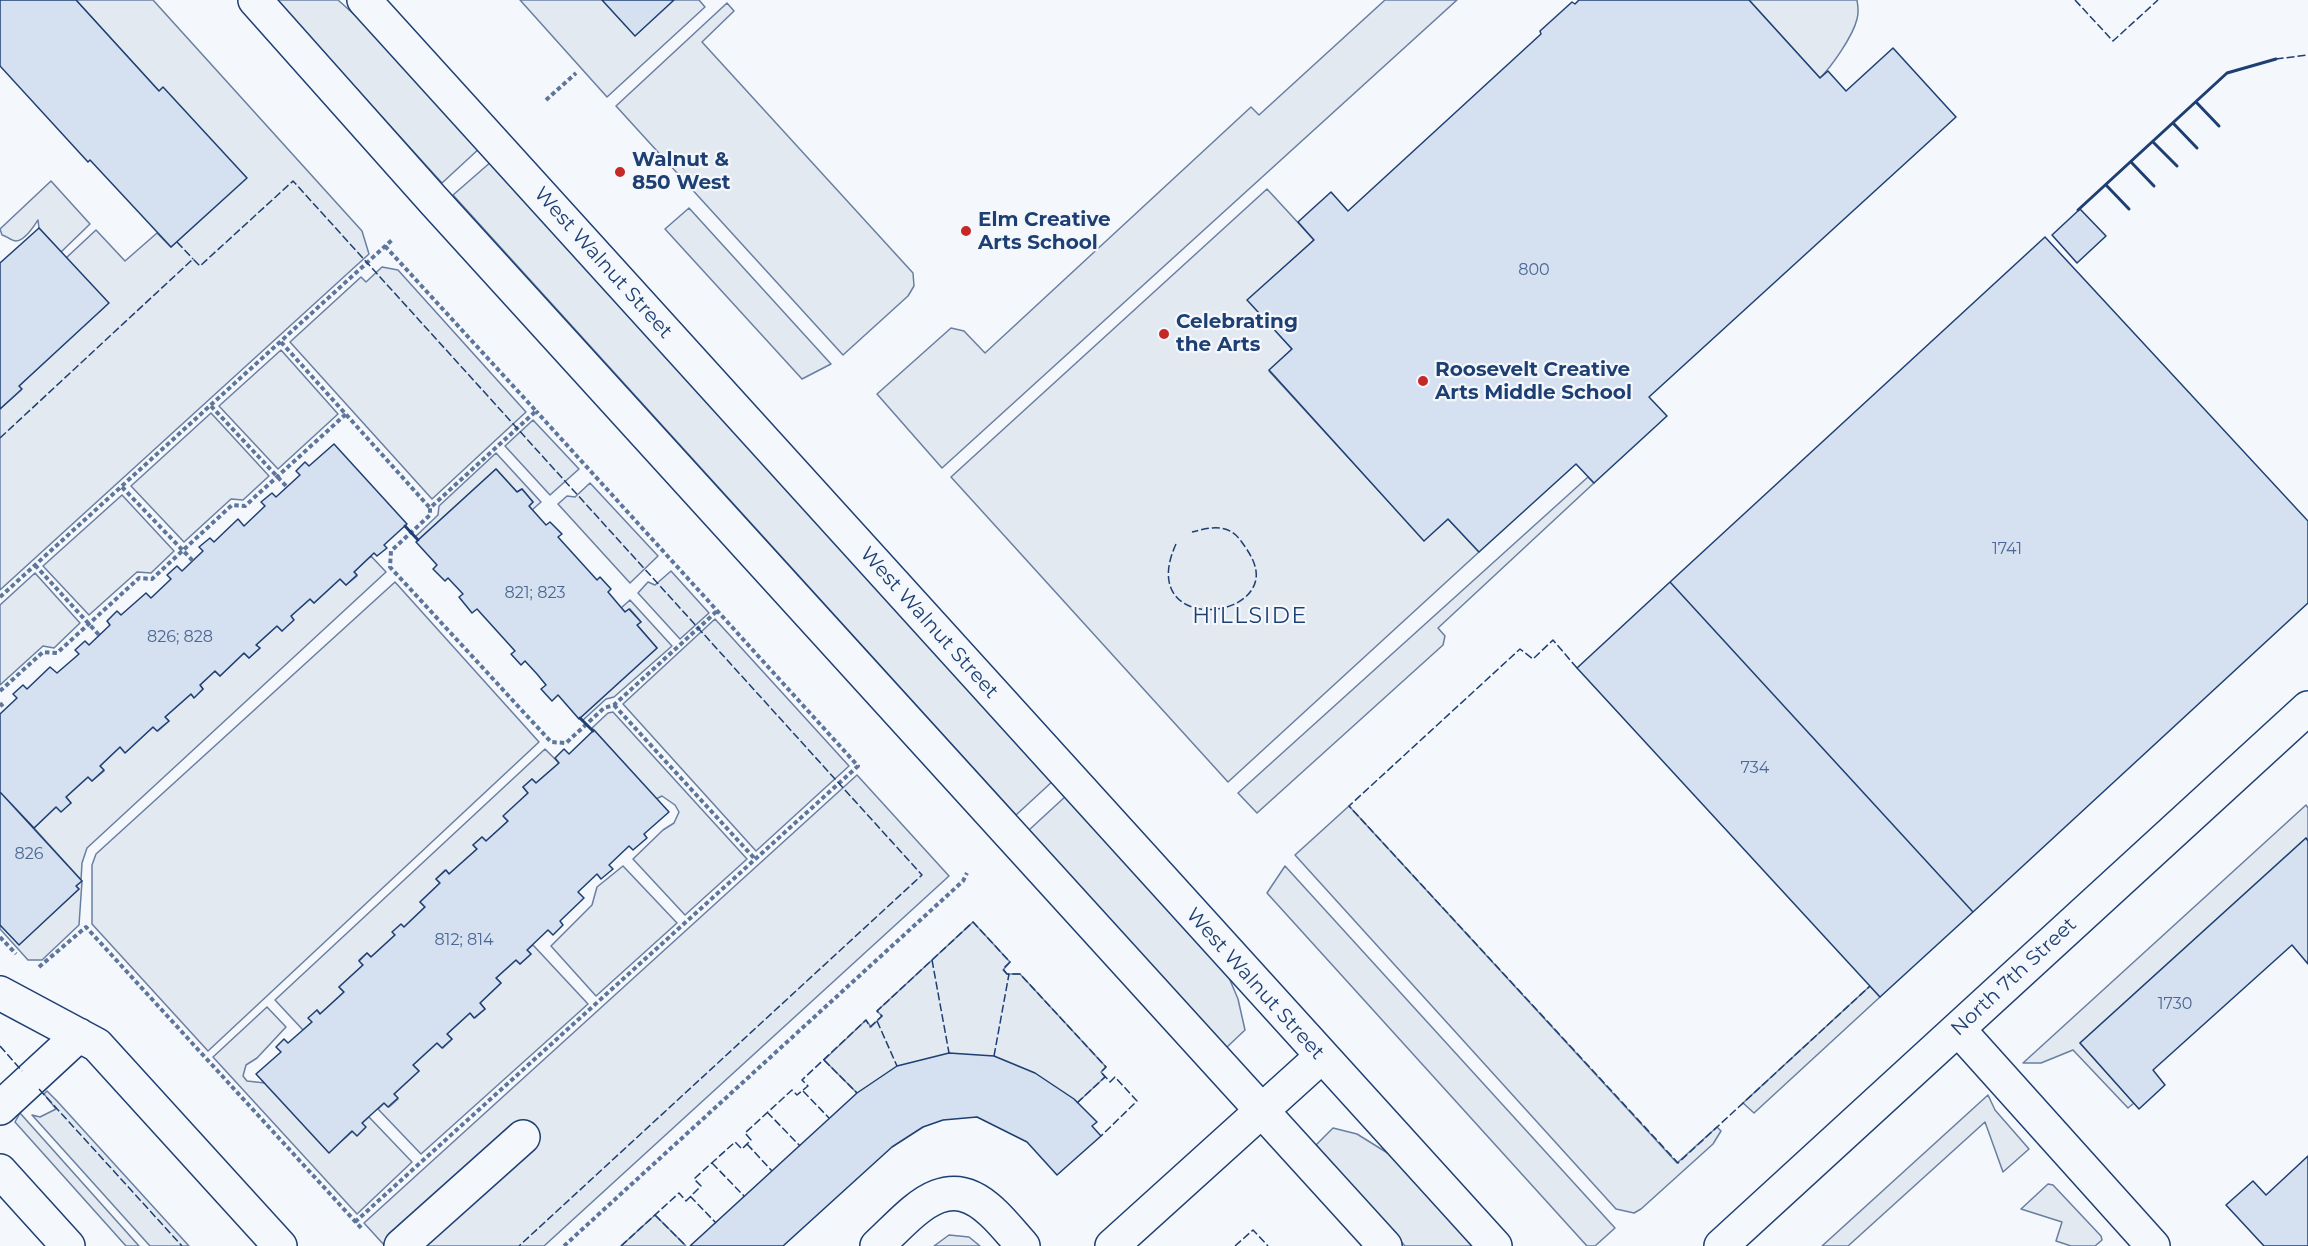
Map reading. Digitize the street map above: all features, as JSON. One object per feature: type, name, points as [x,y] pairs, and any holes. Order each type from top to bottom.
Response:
[{"type":"main road","points":[[255,0],[442,210],[1385,1246]]},
{"type":"main road","name":"West Walnut Street","points":[[364,0],[1321,1057],[1495,1246]]},
{"type":"main road","name":"North 7th Street","points":[[1720,1246],[2308,708]]},
{"type":"main road","points":[[0,993],[97,1046],[280,1246]]},
{"type":"main road","points":[[1958,1029],[2152,1246]]},
{"type":"main road","points":[[0,1108],[79,1035]]},
{"type":"main road","points":[[1112,1246],[1321,1057]]},
{"type":"main road","points":[[401,1246],[524,1137]]},
{"type":"main road","points":[[0,1172],[68,1246]]},
{"type":"main road","points":[[878,1246],[921,1206],[936,1196],[954,1191],[973,1198],[990,1210],[1023,1246]]},
{"type":"path","points":[[546,100],[576,72]]},
{"type":"path","points":[[0,597],[393,239]]},
{"type":"path","points":[[355,1222],[858,766],[385,246]]},
{"type":"path","points":[[281,342],[430,508],[430,515],[391,551],[390,567],[551,742],[566,743],[604,708],[614,705],[717,611]]},
{"type":"path","points":[[211,406],[287,487]]},
{"type":"path","points":[[430,508],[536,411]]},
{"type":"path","points":[[0,691],[43,652],[57,653],[140,578],[152,579],[232,505],[245,506],[346,414]]},
{"type":"path","points":[[122,487],[192,561]]},
{"type":"path","points":[[35,565],[99,636]]},
{"type":"path","points":[[0,703],[5,709]]},
{"type":"path","points":[[614,705],[755,859]]},
{"type":"path","points":[[564,1246],[963,881],[967,873]]},
{"type":"path","points":[[33,966],[42,967],[86,927],[370,1238]]},
{"type":"path","points":[[0,937],[19,958]]},
{"type":"shaded area","points":[[76,0],[153,0],[362,231],[369,254],[0,590],[0,409],[21,390],[19,386],[108,303],[66,258],[96,230],[125,261],[157,233],[171,247],[246,178],[159,91]]},
{"type":"shaded area","points":[[276,0],[338,0],[385,42],[481,147],[442,183]]},
{"type":"shaded area","points":[[520,0],[699,0],[705,7],[607,97]]},
{"type":"shaded area","points":[[1385,0],[1457,0],[942,468],[877,394],[951,328],[964,331],[985,353],[1251,107],[1259,115]]},
{"type":"shaded area","points":[[1749,0],[1857,0],[1858,14],[1847,42],[1820,78]]},
{"type":"shaded area","points":[[727,3],[734,11],[702,42],[913,273],[914,286],[908,296],[843,355],[616,106]]},
{"type":"shaded area","points":[[492,161],[1054,780],[1016,815],[453,195]]},
{"type":"shaded area","points":[[51,181],[90,224],[61,252],[39,228],[38,220],[23,239],[14,241],[2,235],[0,229]]},
{"type":"shaded area","points":[[1267,189],[1314,240],[1248,300],[1292,349],[1269,371],[1424,540],[1448,519],[1479,552],[1228,782],[951,477]]},
{"type":"shaded area","points":[[689,208],[831,364],[802,379],[665,229]]},
{"type":"shaded area","points":[[382,267],[398,270],[526,412],[432,499],[290,342],[361,277],[366,282]]},
{"type":"shaded area","points":[[281,350],[338,414],[278,469],[219,406]]},
{"type":"shaded area","points":[[211,413],[269,476],[243,500],[231,499],[184,542],[131,486]]},
{"type":"shaded area","points":[[533,420],[579,469],[550,495],[505,446]]},
{"type":"shaded area","points":[[496,453],[541,502],[532,510],[529,506],[533,502],[522,489],[517,492],[496,469],[418,540],[415,537],[438,515],[439,506]]},
{"type":"shaded area","points":[[1588,477],[1594,483],[1438,628],[1445,636],[1443,645],[1257,813],[1238,793]]},
{"type":"shaded area","points":[[590,483],[658,556],[630,583],[558,504],[567,496],[575,497]]},
{"type":"shaded area","points":[[122,495],[174,551],[151,573],[137,572],[89,615],[43,566]]},
{"type":"shaded area","points":[[371,556],[386,572],[87,848],[82,863],[81,880],[34,828],[56,807],[71,803],[66,797],[88,777],[92,781],[104,771],[100,766],[120,747],[126,752],[153,727],[158,731],[169,721],[165,717],[191,694],[194,697],[203,689],[200,685],[215,671],[220,676],[244,653],[249,658],[260,648],[256,645],[277,626],[282,631],[291,616],[310,599],[314,603],[340,579],[346,585],[357,576],[354,572]]},
{"type":"shaded area","points":[[671,571],[709,613],[680,639],[638,593],[648,582],[655,585]]},
{"type":"shaded area","points":[[35,573],[80,623],[54,648],[43,646],[0,685],[0,605]]},
{"type":"shaded area","points":[[395,582],[539,742],[208,1051],[92,924],[92,865],[96,854]]},
{"type":"shaded area","points":[[630,600],[672,646],[614,697],[606,699],[582,721],[580,718],[657,648],[637,625],[641,622],[630,609],[625,612],[621,608]]},
{"type":"shaded area","points":[[715,619],[849,766],[756,851],[623,704]]},
{"type":"shaded area","points":[[613,712],[747,859],[685,915],[633,859],[663,830],[674,823],[679,812],[675,805],[662,796],[656,799],[592,728],[608,713]]},
{"type":"shaded area","points":[[545,749],[559,763],[536,783],[532,779],[523,787],[528,793],[504,817],[508,821],[486,841],[482,837],[473,845],[477,849],[449,874],[445,870],[436,879],[440,883],[420,902],[425,907],[404,927],[393,932],[395,935],[371,957],[367,953],[359,960],[363,965],[339,987],[344,992],[320,1014],[317,1010],[312,1022],[303,1030],[275,1000]]},
{"type":"shaded area","points":[[857,775],[949,876],[544,1246],[385,1246],[364,1223]]},
{"type":"shaded area","points":[[1067,795],[1227,973],[1238,999],[1245,1030],[1226,1048],[1029,830]]},
{"type":"shaded area","points":[[2306,805],[2308,808],[2308,841],[2306,838],[2080,1043],[2134,1103],[2128,1108],[2073,1050],[2041,1063],[2023,1063]]},
{"type":"shaded area","points":[[1349,806],[1677,1163],[1717,1127],[1721,1131],[1713,1144],[1641,1209],[1634,1213],[1616,1209],[1295,855]]},
{"type":"shaded area","points":[[623,866],[677,923],[596,996],[551,946],[592,905],[597,887]]},
{"type":"shaded area","points":[[1285,866],[1615,1228],[1595,1246],[1587,1246],[1267,893]]},
{"type":"shaded area","points":[[82,881],[79,925],[42,960],[28,960],[0,929],[0,925],[19,944],[79,889],[76,886]]},
{"type":"shaded area","points":[[973,922],[1010,962],[1003,970],[1007,974],[1020,974],[1106,1067],[1101,1072],[1105,1077],[1077,1103],[857,1093],[824,1060],[866,1020],[871,1027],[882,1016],[877,1011]]},
{"type":"shaded area","points":[[533,945],[588,1004],[421,1154],[378,1109],[384,1103],[389,1107],[398,1099],[394,1094],[419,1071],[413,1065],[437,1043],[443,1048],[452,1039],[447,1034],[470,1013],[475,1018],[485,1009],[480,1003],[501,983],[496,978],[516,960],[520,964],[531,954],[527,950]]},
{"type":"shaded area","points":[[1870,986],[1880,997],[1754,1113],[1743,1103]]},
{"type":"shaded area","points":[[267,1007],[286,1027],[257,1058],[246,1065],[243,1076],[247,1081],[265,1083],[329,1152],[369,1117],[412,1162],[357,1214],[213,1057]]},
{"type":"shaded area","points":[[47,1091],[189,1246],[150,1246],[32,1115],[40,1117],[56,1109],[44,1094]]},
{"type":"shaded area","points":[[1988,1095],[1995,1110],[2029,1149],[2003,1172],[1985,1122],[1848,1246],[1822,1246]]},
{"type":"shaded area","points":[[20,1113],[139,1246],[126,1246],[15,1122]]},
{"type":"shaded area","points":[[1333,1128],[1357,1134],[1394,1157],[1478,1246],[1405,1246],[1316,1145]]},
{"type":"shaded area","points":[[2048,1184],[2053,1185],[2101,1236],[2102,1240],[2095,1246],[2071,1246],[2056,1241],[2062,1222],[2021,1209]]},
{"type":"shaded area","points":[[655,1215],[686,1246],[621,1246]]},
{"type":"shaded area","points":[[949,1235],[969,1237],[980,1246],[934,1246]]},
{"type":"building","points":[[0,0],[76,0],[159,91],[163,87],[247,178],[171,247],[90,160],[88,162],[0,66]]},
{"type":"building","points":[[602,0],[674,0],[635,36]]},
{"type":"building","points":[[1579,0],[1749,0],[1820,78],[1828,71],[1846,91],[1893,48],[1956,117],[1649,397],[1667,416],[1594,483],[1576,464],[1479,552],[1448,519],[1424,541],[1269,370],[1292,349],[1247,300],[1314,240],[1298,222],[1331,192],[1348,211],[1541,34],[1540,31],[1572,2],[1575,4]]},
{"type":"building","points":[[2080,209],[2106,236],[2077,263],[2052,235]]},
{"type":"building","points":[[39,228],[109,303],[19,386],[22,389],[0,409],[0,263]]},
{"type":"building","points":[[2045,237],[2308,521],[2308,603],[1973,912],[1670,582]]},
{"type":"building","points":[[334,444],[407,524],[384,545],[387,548],[377,556],[374,553],[354,572],[357,575],[346,585],[340,579],[314,603],[310,599],[291,616],[294,620],[282,631],[277,626],[256,645],[260,648],[249,658],[244,653],[220,676],[215,671],[200,685],[203,689],[194,698],[191,694],[165,717],[169,721],[157,731],[153,727],[125,753],[120,747],[100,766],[104,770],[92,781],[88,777],[66,797],[71,803],[61,812],[56,807],[34,828],[0,792],[0,714],[17,698],[13,694],[23,685],[27,689],[50,667],[57,673],[79,654],[75,650],[85,641],[89,645],[110,625],[107,621],[117,611],[121,615],[146,593],[151,598],[171,579],[167,575],[177,566],[182,571],[203,551],[199,547],[210,538],[214,542],[238,519],[244,526],[265,506],[261,502],[272,493],[276,497],[300,475],[296,471],[305,462],[309,466]]},
{"type":"building","points":[[496,469],[517,492],[522,489],[533,502],[529,506],[546,525],[550,522],[562,534],[558,537],[597,580],[600,577],[611,589],[608,592],[625,612],[629,609],[641,622],[637,625],[657,648],[579,719],[558,695],[552,701],[541,689],[546,685],[537,674],[525,661],[521,665],[511,654],[515,651],[477,609],[472,613],[459,597],[463,594],[448,578],[445,581],[433,569],[437,565],[416,542]]},
{"type":"building","points":[[1670,582],[1973,912],[1880,997],[1577,668]]},
{"type":"building","points":[[594,730],[669,812],[644,834],[647,838],[633,850],[629,846],[609,865],[613,869],[601,879],[597,874],[578,892],[584,898],[560,921],[563,925],[553,935],[548,930],[527,950],[531,954],[520,964],[516,960],[496,978],[501,983],[480,1003],[485,1009],[474,1018],[470,1013],[447,1034],[452,1039],[442,1048],[437,1043],[413,1065],[419,1071],[394,1094],[398,1098],[388,1107],[384,1103],[362,1123],[366,1127],[357,1136],[352,1131],[329,1153],[256,1074],[281,1052],[276,1047],[284,1039],[288,1043],[312,1022],[308,1018],[317,1010],[320,1014],[344,992],[339,987],[363,965],[359,961],[367,953],[371,957],[395,935],[392,932],[401,924],[404,927],[425,907],[420,902],[440,883],[436,879],[446,870],[449,874],[477,849],[473,845],[482,837],[486,841],[508,821],[503,816],[528,793],[523,787],[532,779],[536,783],[559,763],[555,758],[564,749],[569,754]]},
{"type":"building","points":[[0,792],[82,881],[76,886],[79,889],[19,945],[0,925]]},
{"type":"building","points":[[2306,838],[2308,841],[2308,964],[2292,945],[2153,1070],[2165,1085],[2139,1109],[2080,1043]]},
{"type":"building","points":[[949,1053],[994,1056],[1035,1073],[1074,1099],[1097,1122],[1092,1126],[1101,1136],[1057,1175],[1027,1142],[977,1117],[943,1120],[923,1127],[892,1147],[783,1246],[690,1246],[857,1093],[897,1066]]},
{"type":"building","points":[[2308,1156],[2308,1246],[2264,1246],[2226,1205],[2253,1181],[2266,1195]]},
{"type":"fence","points":[[2075,0],[2113,41],[2158,0]]},
{"type":"fence","points":[[2078,210],[2227,73],[2276,59],[2308,55]]},
{"type":"fence","points":[[0,438],[193,259],[200,266],[293,181],[922,875],[519,1246]]},
{"type":"fence","points":[[177,242],[193,259]]},
{"type":"fence","points":[[1176,544],[1168,571],[1172,590],[1183,603],[1199,609],[1217,609],[1235,604],[1249,594],[1256,579],[1256,569],[1250,554],[1236,535],[1219,528],[1192,532]]},
{"type":"fence","points":[[1577,668],[1553,640],[1533,659],[1520,649],[1349,806],[1678,1163],[1870,986]]},
{"type":"fence","points":[[621,1246],[679,1193],[686,1201],[701,1186],[694,1179],[735,1142],[742,1149],[751,1140],[745,1133],[792,1090],[797,1095],[808,1086],[802,1080],[866,1020],[870,1027],[882,1016],[877,1011],[973,922],[1010,962],[1003,969],[1007,974],[1020,974],[1106,1067],[1101,1072],[1110,1082],[1115,1077],[1137,1101],[1101,1136]]},
{"type":"fence","points":[[932,960],[949,1053]]},
{"type":"fence","points":[[994,1056],[1009,974]]},
{"type":"fence","points":[[877,1021],[897,1066]]},
{"type":"fence","points":[[0,1046],[22,1071]]},
{"type":"fence","points":[[824,1060],[857,1093]]},
{"type":"fence","points":[[1077,1103],[1105,1077]]},
{"type":"fence","points":[[39,1089],[182,1246]]},
{"type":"fence","points":[[803,1091],[829,1118]]},
{"type":"fence","points":[[767,1112],[800,1146]]},
{"type":"fence","points":[[747,1144],[772,1171]]},
{"type":"fence","points":[[712,1163],[744,1196]]},
{"type":"fence","points":[[690,1196],[716,1223]]},
{"type":"fence","points":[[655,1215],[686,1246]]},
{"type":"fence","points":[[1235,1246],[1253,1230],[1268,1246]]},
{"type":"wall","points":[[2078,210],[2227,73],[2276,59]]},
{"type":"wall","points":[[2196,102],[2219,126]]},
{"type":"wall","points":[[2173,123],[2197,148]]},
{"type":"wall","points":[[2153,142],[2177,166]]},
{"type":"wall","points":[[2131,162],[2154,186]]},
{"type":"wall","points":[[2106,185],[2129,209]]},
{"type":"wall","points":[[405,526],[418,540]]},
{"type":"wall","points":[[580,718],[593,731]]},
{"type":"place","name":"Walnut & 850 West","points":[[620,172]]},
{"type":"place","name":"Elm Creative Arts School","points":[[966,231]]},
{"type":"place","name":"Celebrating the Arts","points":[[1164,334]]},
{"type":"place","name":"Roosevelt Creative Arts Middle School","points":[[1423,381]]},
{"type":"district","name":"HILLSIDE","points":[[1250,617]]}]
